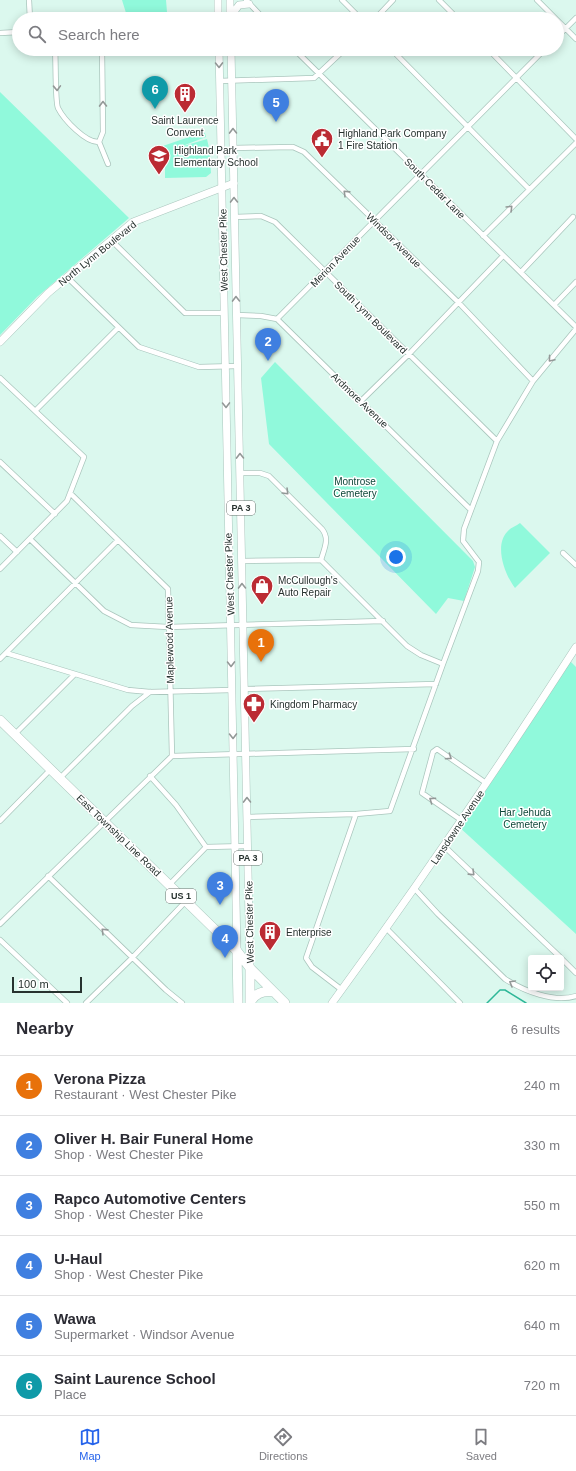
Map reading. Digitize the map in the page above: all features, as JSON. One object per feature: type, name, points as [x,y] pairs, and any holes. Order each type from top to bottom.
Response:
[{"type":"highway","name":"East Township Line Road","points":[[0,720],[237,951]]},
{"type":"highway","name":"US 1","points":[[237,951],[250,968],[285,1003]]},
{"type":"highway","name":"West Chester Pike","points":[[237,951],[238,1003]]},
{"type":"highway","name":"West Chester Pike","points":[[250,968],[250,1003]]},
{"type":"highway","points":[[250,1003],[254,996],[260,992],[274,992]]},
{"type":"main road","points":[[218,0],[218,12]]},
{"type":"main road","points":[[230,0],[230,12]]},
{"type":"main road","points":[[234,12],[239,5],[247,2]]},
{"type":"main road","name":"West Chester Pike","points":[[219,56],[237,951]]},
{"type":"main road","name":"West Chester Pike","points":[[231,56],[250,968]]},
{"type":"main road","name":"North Lynn Boulevard","points":[[0,342],[36,305],[129,225],[138,220],[234,184]]},
{"type":"main road","name":"Lansdowne Avenue","points":[[332,1003],[388,929],[576,647]]},
{"type":"street","points":[[29,0],[30,12]]},
{"type":"street","points":[[342,0],[354,12]]},
{"type":"street","points":[[382,12],[393,0]]},
{"type":"street","points":[[439,0],[451,12]]},
{"type":"street","points":[[536,0],[548,12]]},
{"type":"street","points":[[247,2],[257,12]]},
{"type":"street","points":[[576,18],[565,28],[576,39]]},
{"type":"street","points":[[0,33],[12,32]]},
{"type":"street","points":[[55,56],[58,107],[79,133],[93,142],[99,142]]},
{"type":"street","points":[[102,56],[103,132],[99,142],[108,164]]},
{"type":"street","name":"South Cedar Lane","points":[[301,56],[421,173],[576,328]]},
{"type":"street","points":[[220,81],[314,78],[338,56]]},
{"type":"street","points":[[398,56],[529,189]]},
{"type":"street","points":[[495,56],[576,139]]},
{"type":"street","name":"Merion Avenue","points":[[277,319],[538,56]]},
{"type":"street","points":[[483,236],[576,143]]},
{"type":"street","name":"Windsor Avenue","points":[[233,148],[293,147],[301,149],[459,303],[533,381]]},
{"type":"street","name":"South Lynn Boulevard","points":[[235,217],[261,216],[270,218],[497,441]]},
{"type":"street","points":[[521,272],[573,217]]},
{"type":"street","points":[[112,240],[185,314],[224,313]]},
{"type":"street","points":[[361,401],[410,354],[503,256]]},
{"type":"street","points":[[67,277],[139,347],[195,366],[238,366]]},
{"type":"street","points":[[554,306],[576,282]]},
{"type":"street","points":[[237,315],[261,316],[277,319]]},
{"type":"street","name":"Ardmore Avenue","points":[[277,319],[472,510]]},
{"type":"street","points":[[35,411],[118,328]]},
{"type":"street","points":[[247,817],[356,814],[390,811],[414,749],[442,664],[478,571],[479,562],[463,541],[464,529],[497,441],[533,381],[576,328]]},
{"type":"street","points":[[0,378],[84,457],[67,501],[0,569]]},
{"type":"street","points":[[0,462],[54,514]]},
{"type":"street","points":[[240,473],[260,473],[269,476],[325,532],[326,542],[321,560]]},
{"type":"street","name":"Maplewood Avenue","points":[[70,493],[168,589],[172,756]]},
{"type":"street","points":[[0,536],[17,552]]},
{"type":"street","points":[[30,539],[104,611],[122,621],[141,627],[230,626],[383,621]]},
{"type":"street","points":[[0,659],[118,540]]},
{"type":"street","points":[[563,553],[576,565]]},
{"type":"street","points":[[242,561],[321,560],[407,646],[421,655],[442,664]]},
{"type":"street","points":[[6,653],[120,689],[150,692],[232,690]]},
{"type":"street","points":[[15,734],[74,674]]},
{"type":"street","points":[[244,689],[436,684]]},
{"type":"street","points":[[60,778],[132,706],[150,692]]},
{"type":"street","points":[[0,924],[172,756],[414,749]]},
{"type":"street","points":[[461,820],[422,793],[433,752],[437,749],[486,783]]},
{"type":"street","points":[[0,821],[51,769]]},
{"type":"street","points":[[150,776],[176,805],[206,847]]},
{"type":"street","points":[[342,990],[312,967],[306,958],[356,814]]},
{"type":"street","points":[[169,884],[206,847],[248,846]]},
{"type":"street","points":[[444,846],[558,955]]},
{"type":"street","points":[[48,876],[132,958],[182,1003]]},
{"type":"street","points":[[414,888],[444,920],[505,979],[518,987],[537,994],[566,998],[576,996]]},
{"type":"street","points":[[86,1003],[132,958],[186,901]]},
{"type":"street","points":[[388,929],[460,1003]]},
{"type":"street","points":[[0,940],[67,1003]]},
{"type":"street","points":[[564,961],[576,972]]},
{"type":"green space","points":[[122,0],[166,0],[167,12],[126,12]]},
{"type":"green space","points":[[0,92],[129,218],[37,297],[0,335]]},
{"type":"green space","points":[[201,133],[205,133],[206,137],[177,148],[207,139],[211,173],[206,177],[165,178],[165,153],[150,157],[148,151]]},
{"type":"green space","name":"Montrose Cemetery","points":[[275,362],[473,561],[475,567],[464,601],[448,598],[436,614],[269,444],[261,378]]},
{"type":"green space","points":[[520,523],[550,553],[515,588],[508,576],[502,560],[501,545],[507,532]]},
{"type":"green space","name":"Har Jehuda Cemetery","points":[[568,659],[576,667],[576,934],[458,826]]},
{"type":"waterway","points":[[487,1003],[500,990],[505,990],[526,1003]]},
{"type":"place","name":"Saint Laurence School","points":[[155,109]]},
{"type":"place","name":"Saint Laurence Convent","points":[[185,114]]},
{"type":"place","name":"Wawa","points":[[276,122]]},
{"type":"place","name":"Highland Park Company 1 Fire Station","points":[[322,158]]},
{"type":"place","name":"Highland Park Elementary School","points":[[159,176]]},
{"type":"place","name":"Oliver H. Bair Funeral Home","points":[[268,361]]},
{"type":"place","name":"McCullough's Auto Repair","points":[[262,606]]},
{"type":"place","name":"Verona Pizza","points":[[261,662]]},
{"type":"place","name":"Kingdom Pharmacy","points":[[254,724]]},
{"type":"place","name":"Rapco Automotive Centers","points":[[220,905]]},
{"type":"place","name":"Enterprise","points":[[270,952]]},
{"type":"place","name":"U-Haul","points":[[225,958]]}]
